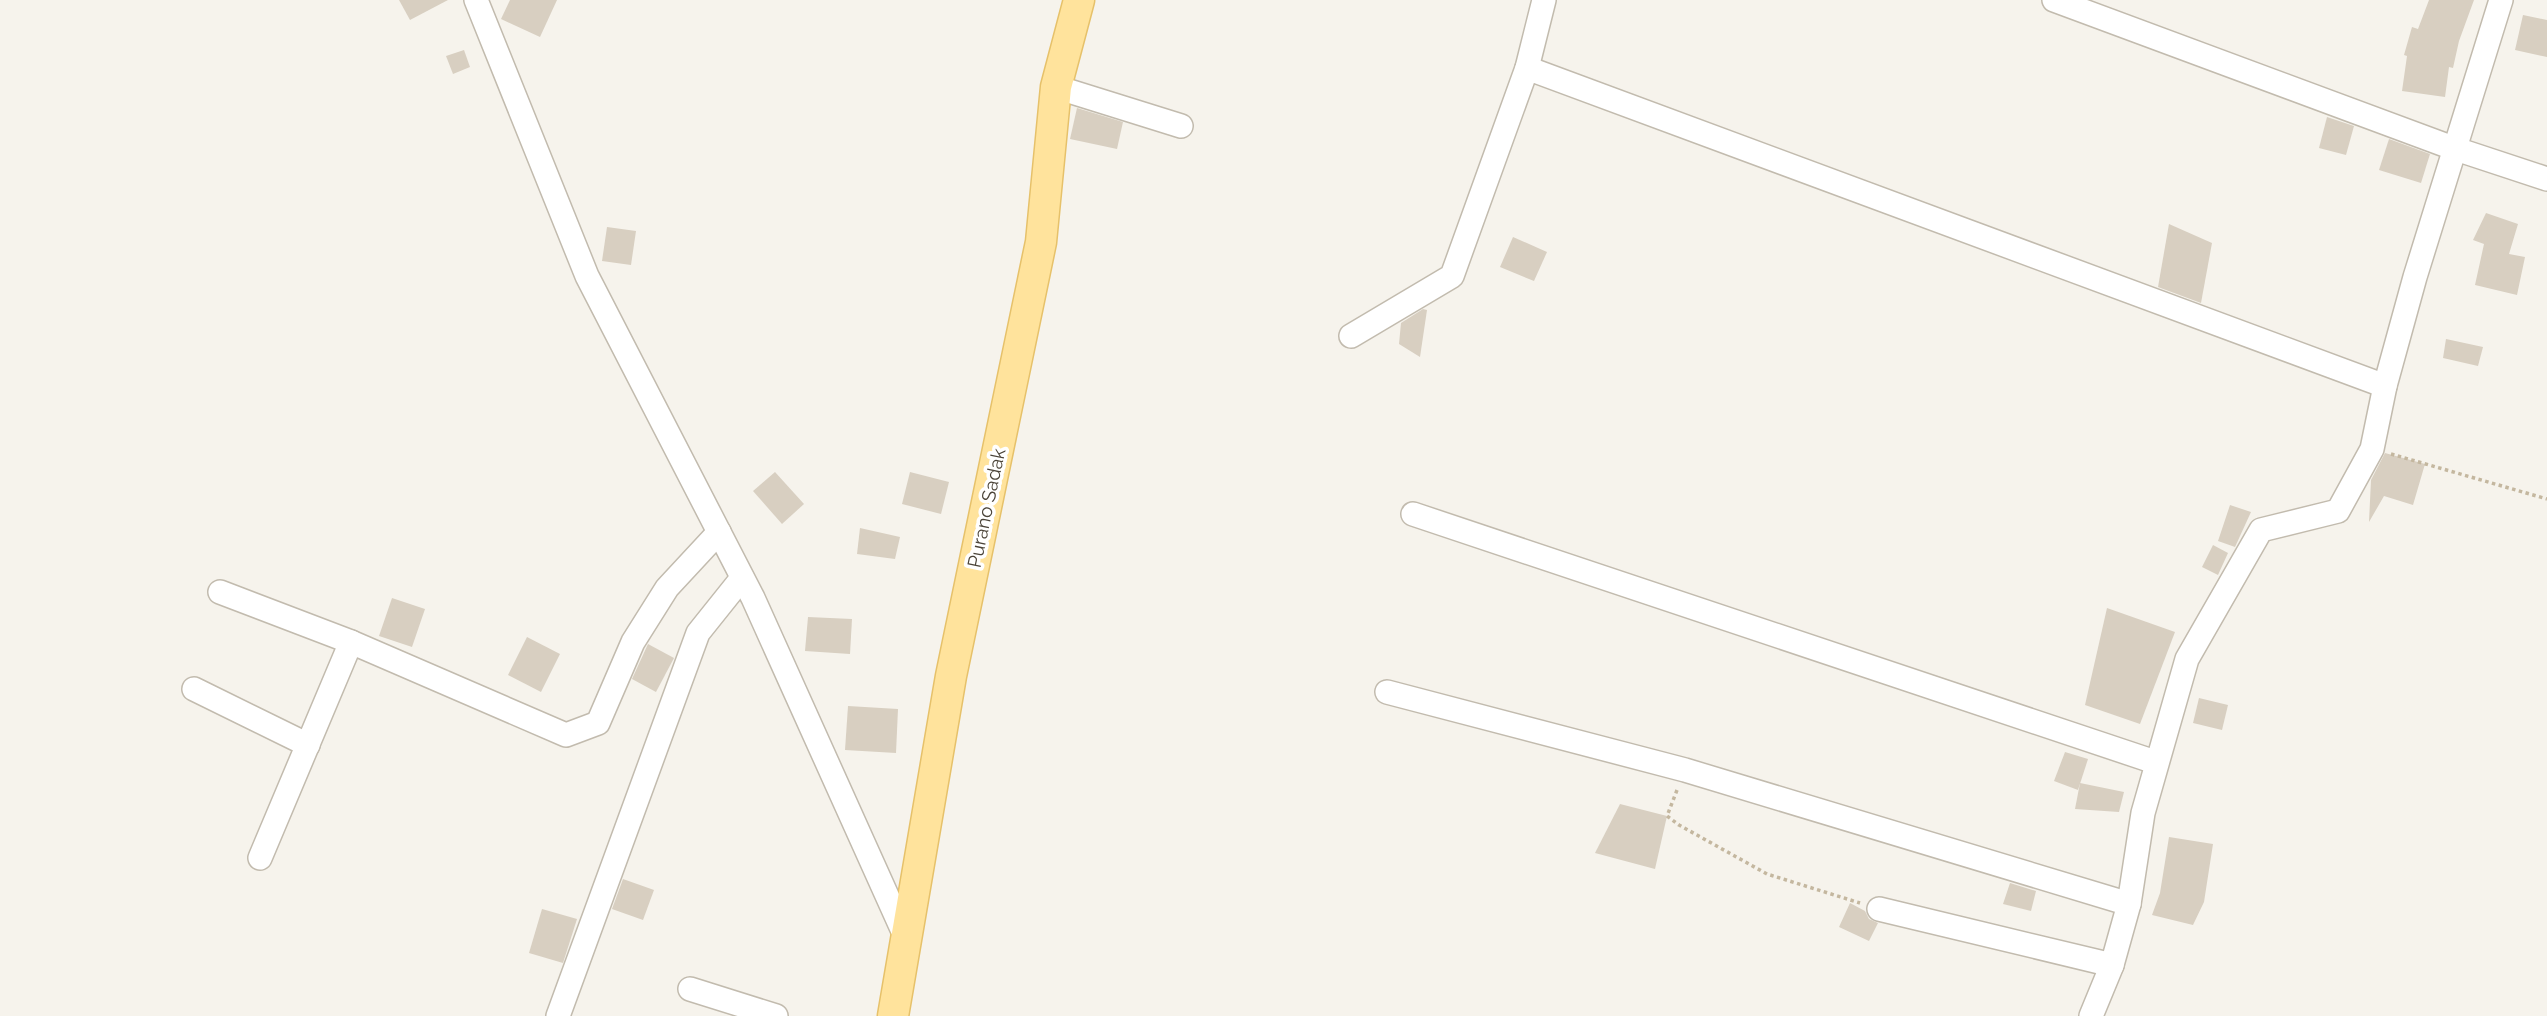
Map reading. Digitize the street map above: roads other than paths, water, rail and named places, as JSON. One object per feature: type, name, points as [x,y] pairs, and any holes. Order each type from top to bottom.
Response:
[{"type":"main road","name":"Purano Sadak","points":[[893,1016],[951,676],[1041,242],[1056,86],[1079,0]]},
{"type":"street","points":[[1351,336],[1452,276],[1527,68],[1544,0]]},
{"type":"street","points":[[2054,0],[2452,148],[2547,179]]},
{"type":"street","points":[[2091,1016],[2112,965],[2129,904],[2143,813],[2155,762],[2187,659],[2261,530],[2338,511],[2372,449],[2385,386],[2452,148],[2501,0]]},
{"type":"street","points":[[485,6],[587,276],[742,578],[907,940]]},
{"type":"street","points":[[1527,68],[2385,386]]},
{"type":"street","points":[[1056,86],[1181,126]]},
{"type":"street","points":[[1413,514],[2155,762]]},
{"type":"street","points":[[220,592],[351,642],[566,735],[598,723],[633,642],[667,587],[719,533]]},
{"type":"street","points":[[558,1016],[698,633],[742,578]]},
{"type":"street","points":[[260,858],[351,642]]},
{"type":"street","points":[[194,689],[308,745]]},
{"type":"street","points":[[1387,692],[1685,770],[2129,904]]},
{"type":"street","points":[[1879,909],[2112,965]]},
{"type":"street","points":[[690,989],[776,1016]]}]
